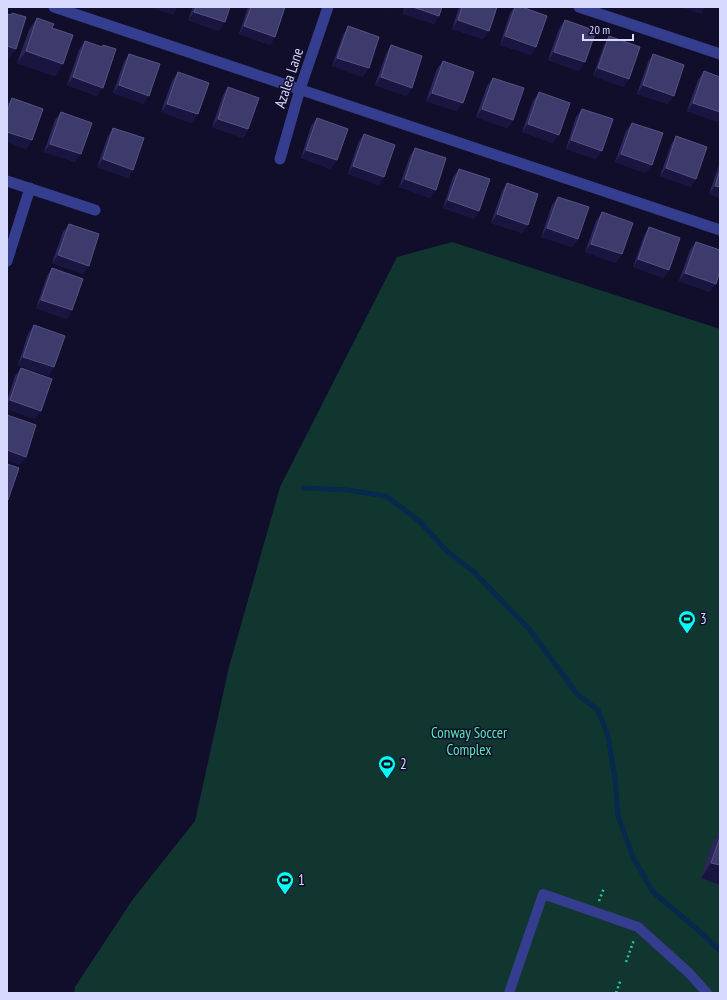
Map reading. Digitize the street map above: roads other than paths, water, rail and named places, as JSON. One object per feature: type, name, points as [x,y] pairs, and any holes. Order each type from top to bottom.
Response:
[{"type":"street","points":[[54,7],[720,230]]},
{"type":"street","name":"Azalea Lane","points":[[280,159],[300,89],[328,7]]},
{"type":"street","points":[[579,7],[720,54]]},
{"type":"street","points":[[7,181],[96,210]]},
{"type":"street","points":[[7,261],[30,188]]},
{"type":"lane","points":[[509,993],[543,894],[638,927],[689,973],[706,993]]},
{"type":"waterway","points":[[303,488],[347,490],[386,496],[418,520],[449,553],[473,571],[530,630],[577,694],[598,710],[608,736],[615,779],[618,816],[633,857],[653,892],[705,936],[720,951]]},
{"type":"place","name":"3","points":[[687,634]]},
{"type":"place","name":"2","points":[[387,779]]},
{"type":"place","name":"1","points":[[285,895]]},
{"type":"park label","name":"Conway Soccer Complex","points":[[469,742]]}]
